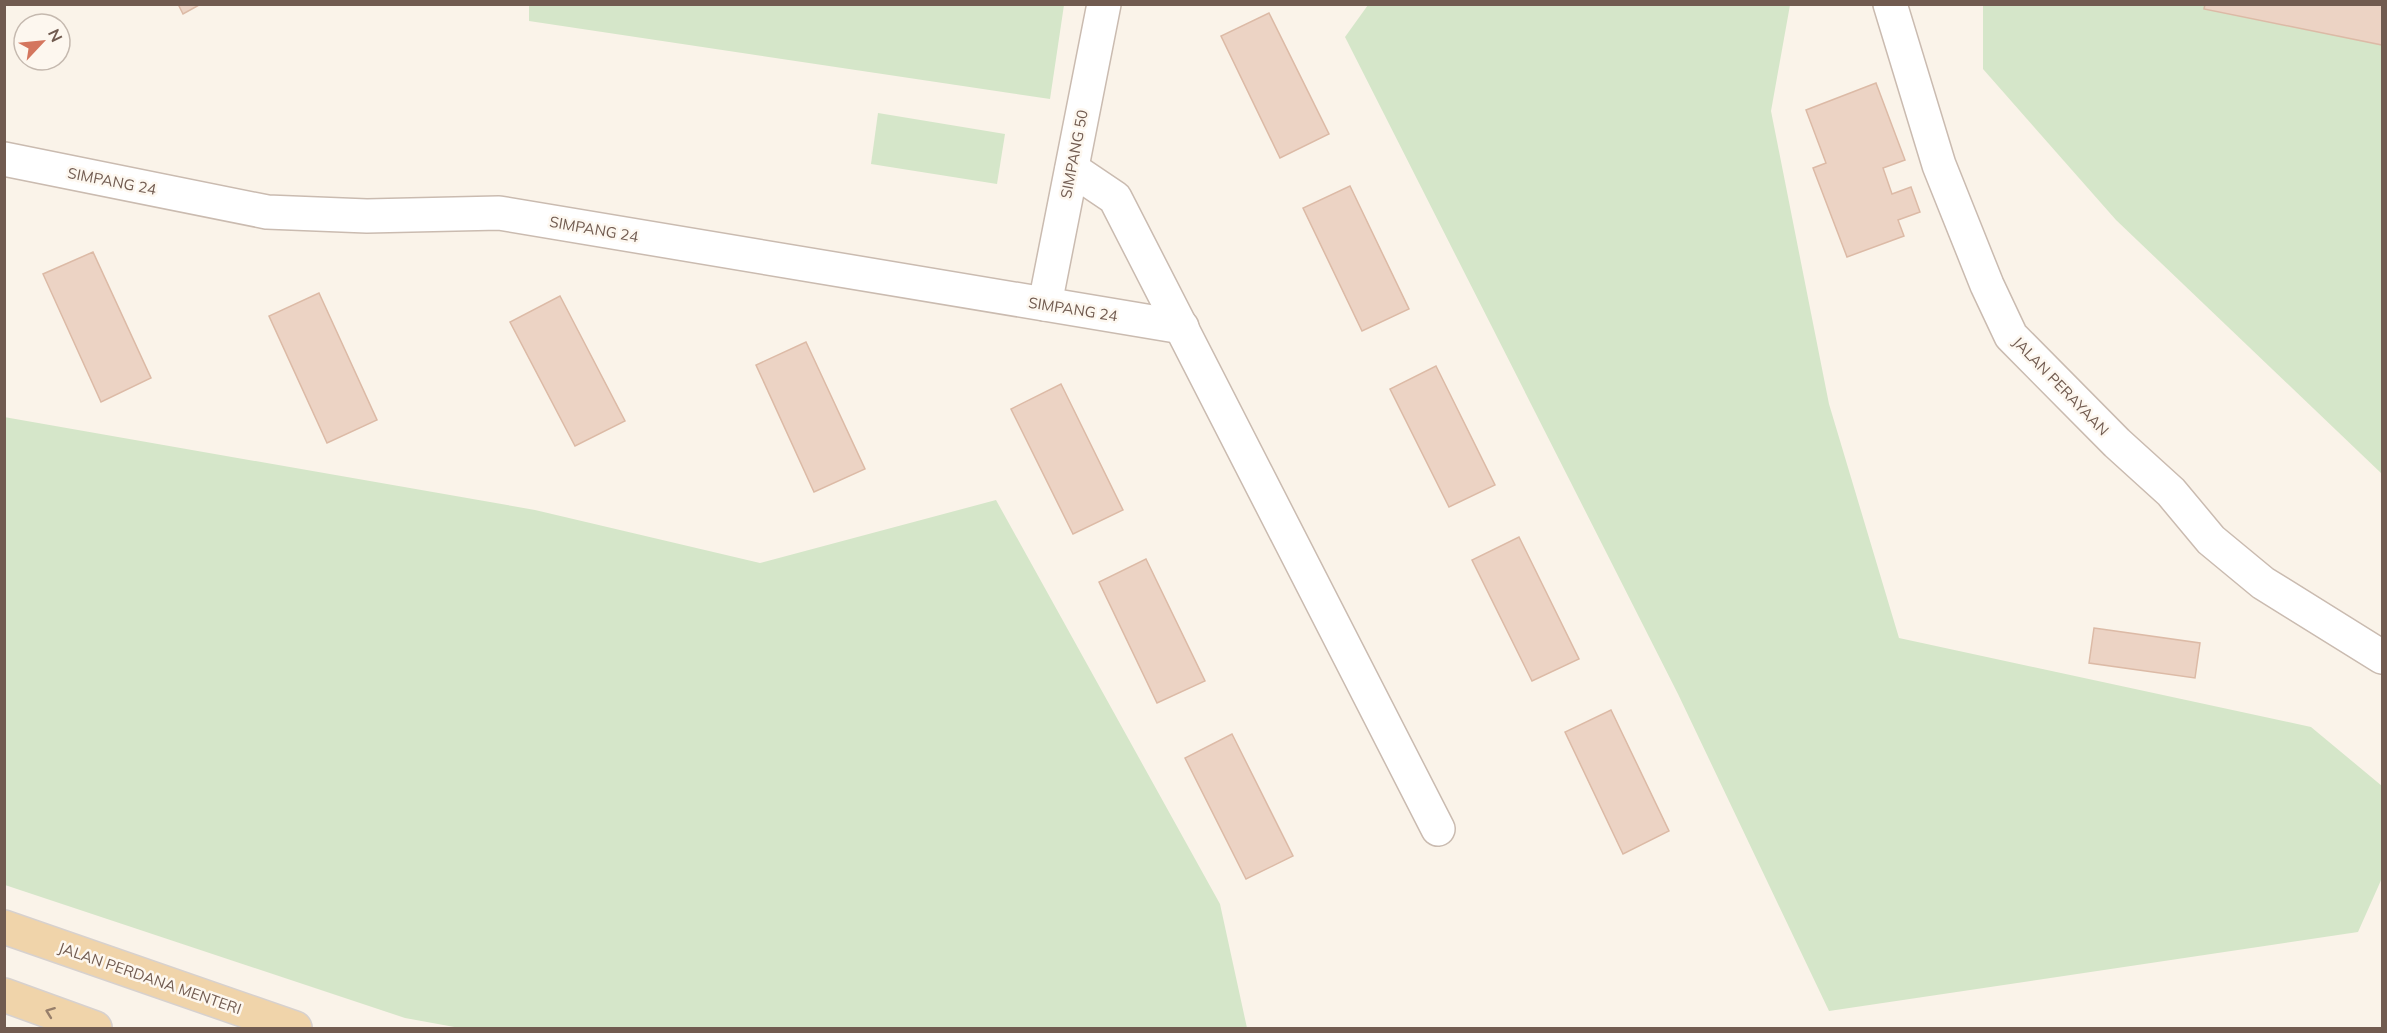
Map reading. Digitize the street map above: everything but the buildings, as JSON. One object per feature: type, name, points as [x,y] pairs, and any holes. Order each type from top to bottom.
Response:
[{"type":"main road","name":"JALAN PERDANA MENTERI","points":[[4,927],[296,1029]]},
{"type":"main road","points":[[4,995],[95,1029]]},
{"type":"street","name":"SIMPANG 50","points":[[1045,304],[1104,4]]},
{"type":"street","name":"JALAN PERAYAAN","points":[[1890,4],[1939,165],[1988,285],[2012,336],[2117,443],[2171,492],[2211,540],[2263,583],[2382,657]]},
{"type":"street","name":"SIMPANG 24","points":[[4,159],[267,212],[367,216],[498,213],[1182,327]]},
{"type":"street","points":[[1071,169],[1115,198],[1438,829]]},
{"type":"green space","points":[[529,4],[1064,5],[1050,99],[529,21]]},
{"type":"green space","points":[[1368,5],[1790,5],[1771,111],[1829,404],[1899,638],[2311,727],[2382,786],[2382,878],[2358,932],[1829,1011],[1678,694],[1345,37]]},
{"type":"green space","points":[[1983,5],[2382,5],[2382,474],[2116,220],[1983,69]]},
{"type":"green space","points":[[878,113],[1005,134],[997,184],[871,164]]},
{"type":"green space","points":[[4,417],[535,510],[760,563],[996,500],[1220,904],[1247,1028],[460,1028],[405,1018],[5,885]]}]
